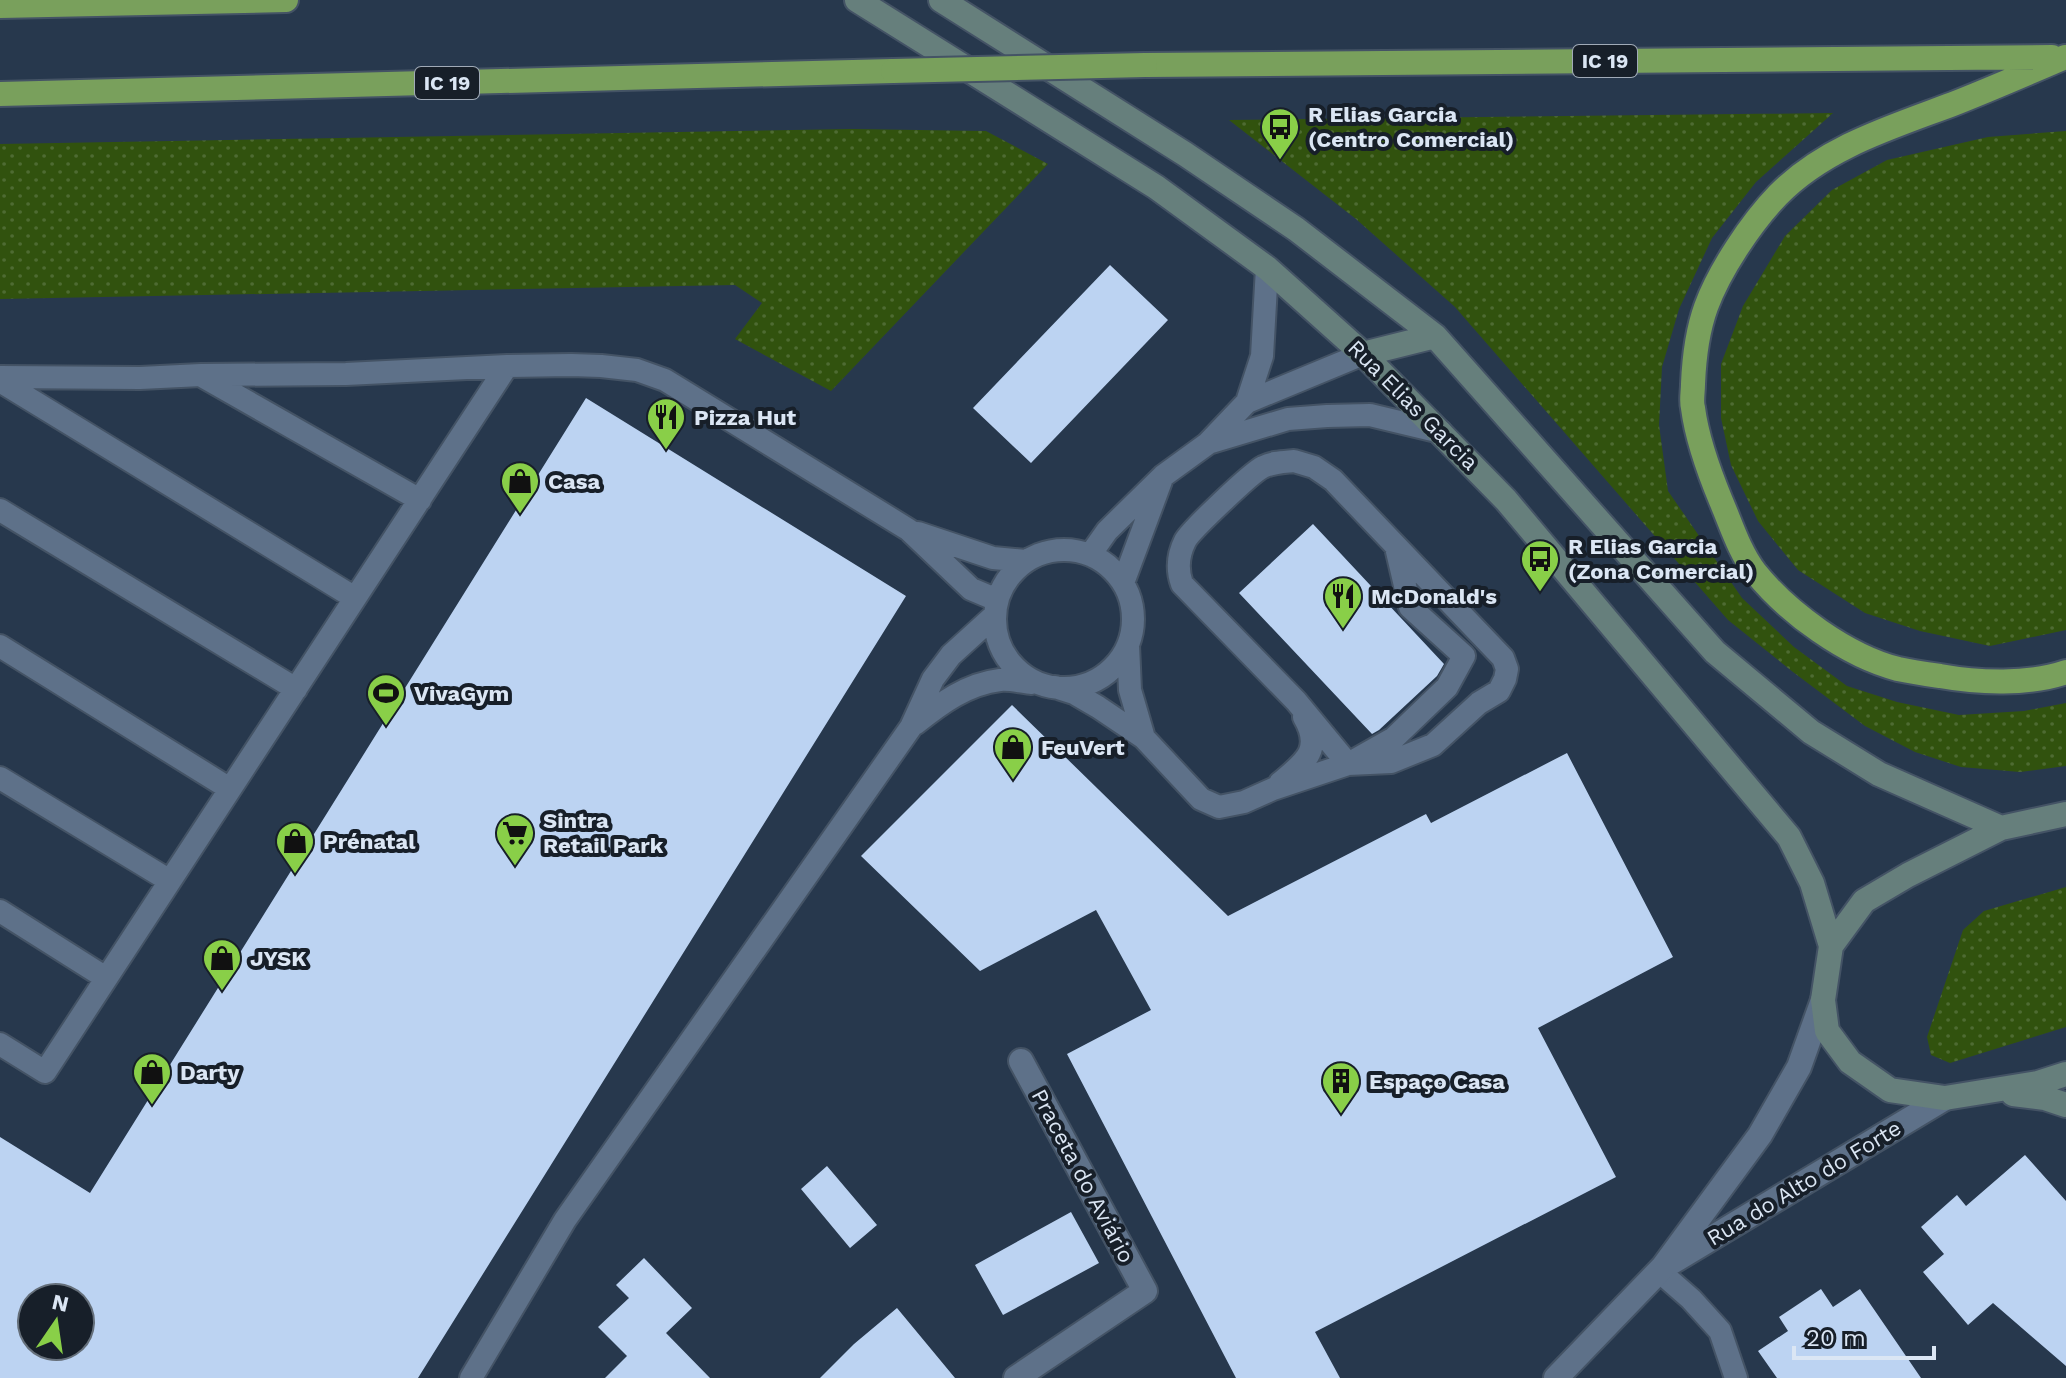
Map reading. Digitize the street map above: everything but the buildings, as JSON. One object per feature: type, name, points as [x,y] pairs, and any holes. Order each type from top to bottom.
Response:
[{"type":"highway","points":[[0,6],[286,0]]},
{"type":"highway","points":[[2065,57],[1856,141],[1819,163],[1780,193],[1759,216],[1726,266],[1706,308],[1693,364],[1692,407],[1716,489],[1754,571],[1819,632],[1858,654],[1897,669],[1960,679],[2016,680],[2066,672]]},
{"type":"highway","name":"IC 19","points":[[0,94],[1145,65],[2065,57]]},
{"type":"street","name":"Rua Elias Garcia","points":[[857,0],[1156,187],[1267,268],[1363,354],[1506,500],[1789,837],[1812,883],[1831,946]]},
{"type":"street","points":[[941,0],[1185,154],[1296,229],[1435,336],[1715,652],[1811,732],[1879,774],[2001,828]]},
{"type":"street","points":[[1363,354],[1435,336]]},
{"type":"street","points":[[2066,814],[2001,828],[1864,901],[1831,946],[1823,1000],[1827,1031],[1850,1062],[1890,1090],[1945,1098],[2038,1083],[2066,1074]]},
{"type":"street","name":"Rua do Alto do Forte","points":[[1556,1378],[1661,1269],[1760,1135],[1799,1067],[1823,1000]]},
{"type":"street","name":"Praceta do Aviário","points":[[1016,1378],[1145,1291],[1021,1061]]},
{"type":"street","points":[[1995,1091],[2045,1098],[2066,1105]]},
{"type":"street","name":"Rua do Alto do Forte","points":[[1661,1269],[1945,1098]]},
{"type":"lane","points":[[1247,402],[1262,356],[1267,268]]},
{"type":"lane","points":[[1090,555],[1107,531],[1163,476],[1207,444],[1247,402],[1363,354]]},
{"type":"lane","points":[[0,1044],[45,1072],[507,366]]},
{"type":"lane","points":[[0,379],[346,374],[507,366],[601,366],[637,370],[665,380],[909,530],[971,589],[996,607]]},
{"type":"lane","points":[[201,375],[420,500]]},
{"type":"lane","points":[[0,379],[355,598]]},
{"type":"lane","points":[[1207,444],[1288,419],[1327,416],[1370,415],[1441,432]]},
{"type":"lane","points":[[1303,462],[1333,480],[1503,658],[1507,669],[1499,691],[1479,703],[1433,745],[1391,762],[1348,764],[1296,701],[1182,584],[1180,555],[1188,535],[1258,470],[1275,463],[1303,462]]},
{"type":"lane","points":[[1123,583],[1163,476]]},
{"type":"lane","points":[[0,510],[296,689]]},
{"type":"lane","points":[[909,530],[993,558],[1026,561]]},
{"type":"lane","points":[[996,607],[997,636],[1005,656],[1019,672],[1047,686],[1074,693],[1144,738],[1201,799],[1219,807],[1244,802],[1348,764],[1394,738],[1447,687],[1464,656],[1410,607],[1396,546]]},
{"type":"lane","points":[[471,1378],[565,1220],[911,727],[933,679],[996,607],[1007,579],[1026,561],[1046,553],[1068,551],[1090,555],[1109,566],[1123,583],[1131,602],[1133,623],[1128,645],[1130,690],[1144,738]]},
{"type":"lane","points":[[911,727],[940,704],[973,686],[1003,679],[1073,688],[1091,682],[1107,673],[1128,645]]},
{"type":"lane","points":[[0,646],[230,789]]},
{"type":"lane","points":[[1273,789],[1309,756],[1313,742],[1309,726],[1296,701]]},
{"type":"lane","points":[[0,778],[170,881]]},
{"type":"lane","points":[[0,911],[106,978]]},
{"type":"lane","points":[[1661,1269],[1720,1331],[1736,1378]]},
{"type":"green space","points":[[1833,113],[1756,182],[1712,238],[1679,309],[1662,367],[1659,425],[1668,491],[1742,598],[1794,647],[1847,686],[1897,702],[1959,715],[2024,711],[2066,703],[2066,766],[2020,772],[1961,767],[1915,752],[1865,726],[1793,672],[1728,620],[1455,307],[1356,219],[1229,120]]},
{"type":"green space","points":[[852,129],[986,131],[1048,164],[831,391],[735,339],[762,303],[735,285],[0,299],[0,144]]},
{"type":"green space","points":[[2066,131],[2066,630],[1990,646],[1920,631],[1865,613],[1798,570],[1758,521],[1731,465],[1721,418],[1721,364],[1743,306],[1785,236],[1832,190],[1887,160],[1988,137]]},
{"type":"green space","points":[[2066,887],[2066,1027],[1950,1063],[1931,1055],[1927,1037],[1963,930],[1984,911]]},
{"type":"place","name":"R Elias Garcia (Centro Comercial)","points":[[1280,161]]},
{"type":"place","name":"Pizza Hut","points":[[666,451]]},
{"type":"place","name":"Casa","points":[[520,515]]},
{"type":"place","name":"R Elias Garcia (Zona Comercial)","points":[[1540,593]]},
{"type":"place","name":"McDonald's","points":[[1343,630]]},
{"type":"place","name":"VivaGym","points":[[386,727]]},
{"type":"place","name":"FeuVert","points":[[1013,781]]},
{"type":"place","name":"Sintra Retail Park","points":[[515,867]]},
{"type":"place","name":"Prénatal","points":[[295,875]]},
{"type":"place","name":"JYSK","points":[[222,992]]},
{"type":"place","name":"Darty","points":[[152,1106]]},
{"type":"place","name":"Espaço Casa","points":[[1341,1115]]}]
